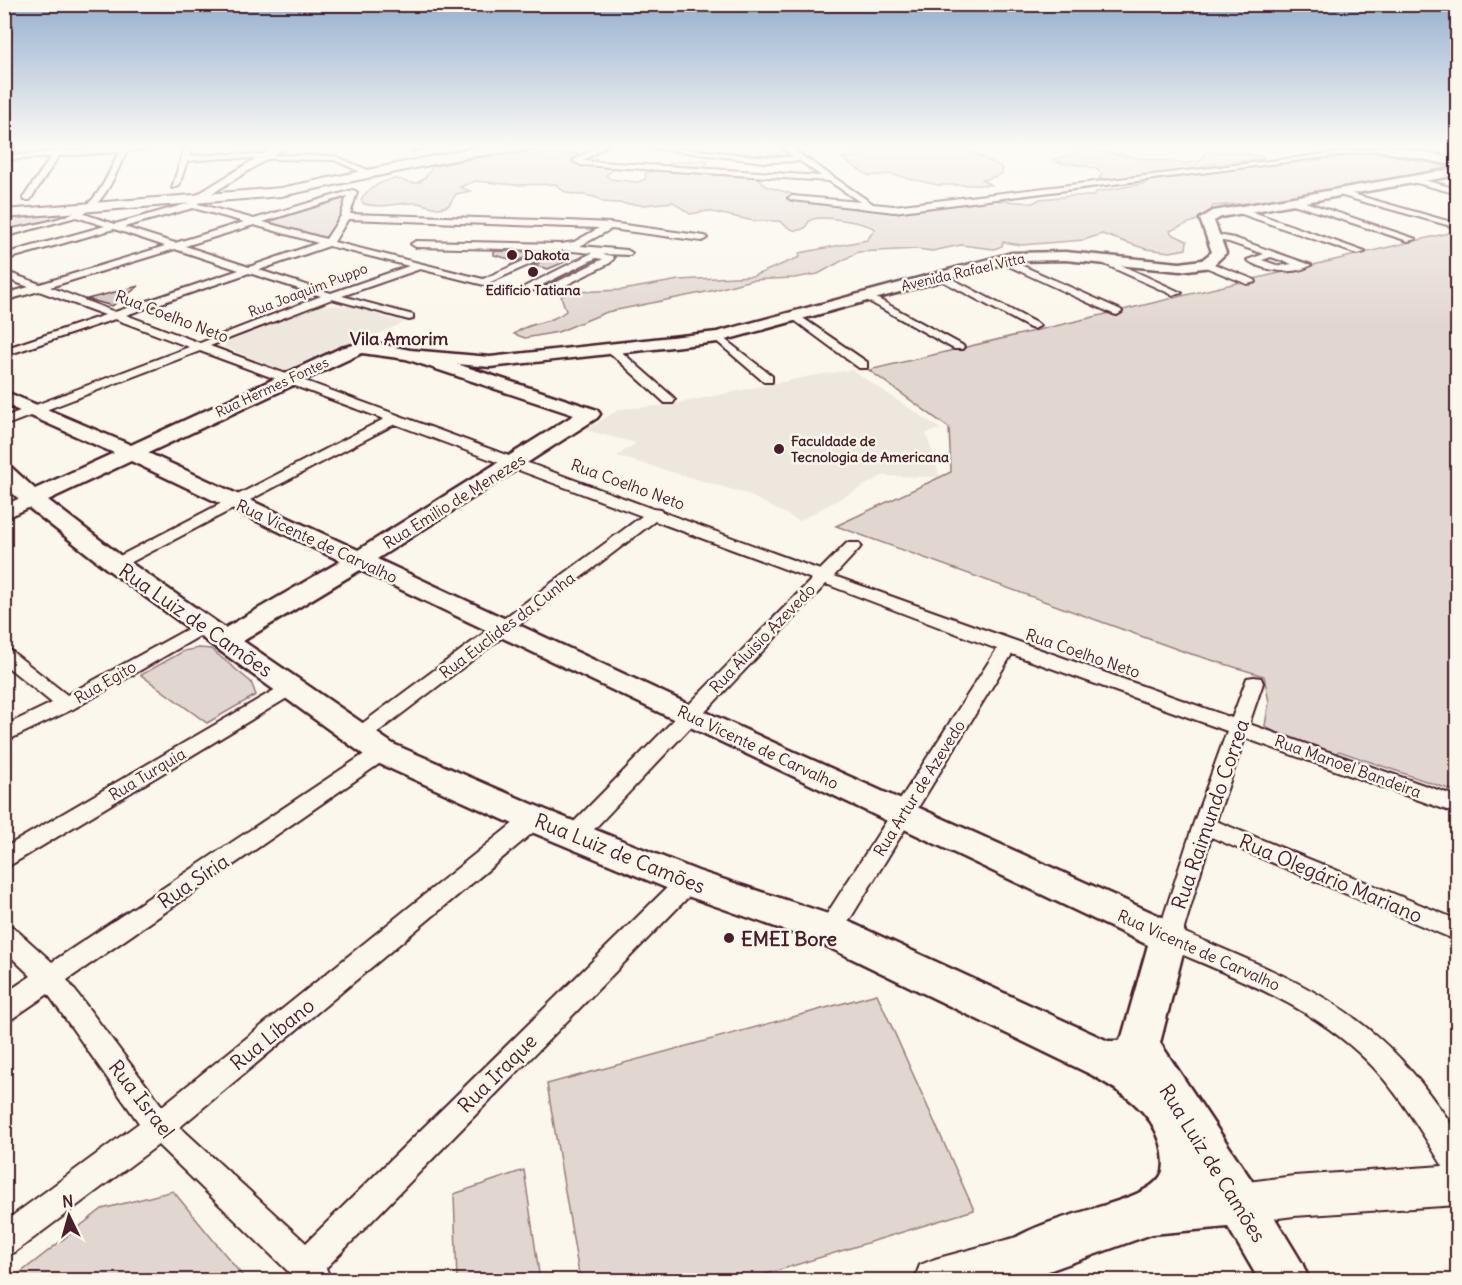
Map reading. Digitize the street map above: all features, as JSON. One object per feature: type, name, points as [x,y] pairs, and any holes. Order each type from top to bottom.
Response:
[{"type":"main road","points":[[4,214],[90,206]]},
{"type":"main road","points":[[1206,264],[1219,253],[1207,219],[1236,209],[1258,206]]},
{"type":"main road","name":"Avenida Rafael Vitta","points":[[410,355],[490,362],[718,337],[941,276],[1003,260],[1033,255],[1180,267],[1206,264]]},
{"type":"main road","name":"Rua Hermes Fontes","points":[[32,499],[347,352],[362,348],[375,348],[410,355],[590,414]]},
{"type":"main road","name":"Avenida Rafael Vitta","points":[[470,375],[490,362]]},
{"type":"main road","name":"Rua Vicente de Carvalho","points":[[4,397],[132,453],[689,716],[1169,937]]},
{"type":"main road","name":"Rua Emilio de Menezes","points":[[214,633],[358,561],[590,414]]},
{"type":"main road","name":"Rua Luiz de Camões","points":[[4,473],[32,499],[117,564],[370,744],[574,836],[688,882],[830,930],[1122,1053],[1233,1193],[1286,1281]]},
{"type":"main road","name":"Rua Raimundo Correa","points":[[1122,1053],[1169,937]]},
{"type":"main road","name":"Rua Luiz de Camões","points":[[1122,1053],[1172,1119],[1181,1137],[1185,1156],[1185,1172],[1180,1186],[1169,1199],[1152,1211]]},
{"type":"main road","points":[[1015,1268],[1152,1211],[1233,1193]]},
{"type":"street","points":[[4,234],[75,214],[90,206]]},
{"type":"street","points":[[4,257],[110,227],[154,206]]},
{"type":"street","points":[[220,206],[256,221],[328,243],[484,282],[561,247],[577,244],[610,226]]},
{"type":"street","points":[[4,298],[306,206]]},
{"type":"street","points":[[4,353],[328,243],[345,216],[348,206]]},
{"type":"street","points":[[865,206],[894,209],[918,206]]},
{"type":"street","points":[[1308,206],[1411,239]]},
{"type":"street","points":[[1387,206],[1456,226]]},
{"type":"street","points":[[1381,207],[1371,210],[1404,220],[1425,217]]},
{"type":"street","points":[[1236,209],[1360,252]]},
{"type":"street","points":[[75,214],[331,296],[409,317]]},
{"type":"street","points":[[345,216],[610,226],[652,229],[702,238]]},
{"type":"street","points":[[449,231],[489,221]]},
{"type":"street","points":[[385,257],[439,234]]},
{"type":"street","points":[[1213,237],[1231,240],[1304,265],[1278,269],[1252,260],[1267,256]]},
{"type":"street","points":[[416,244],[561,247],[627,253]]},
{"type":"street","points":[[576,248],[609,258],[608,261],[548,290],[529,287],[594,255]]},
{"type":"street","points":[[1003,260],[1117,312]]},
{"type":"street","points":[[1105,261],[1177,293]]},
{"type":"street","points":[[1206,264],[1251,282]]},
{"type":"street","name":"Rua Joaquim Puppo","points":[[4,422],[331,296],[420,266]]},
{"type":"street","name":"Rua Coelho Neto","points":[[4,274],[655,513],[1008,646],[1239,727]]},
{"type":"street","points":[[941,276],[1034,326]]},
{"type":"street","points":[[867,296],[958,347]]},
{"type":"street","points":[[794,315],[863,365]]},
{"type":"street","points":[[718,337],[768,379]]},
{"type":"street","points":[[612,349],[669,400]]},
{"type":"street","points":[[117,564],[396,418]]},
{"type":"street","points":[[4,513],[32,499]]},
{"type":"street","name":"Rua Euclides da Cunha","points":[[370,744],[503,629],[655,513]]},
{"type":"street","name":"Rua Aluisio Azevedo","points":[[574,836],[853,546]]},
{"type":"street","name":"Rua Egito","points":[[4,735],[214,633]]},
{"type":"street","name":"Rua Artur de Azevedo","points":[[830,930],[1008,646]]},
{"type":"street","points":[[4,654],[66,704]]},
{"type":"street","name":"Rua Raimundo Correa","points":[[1169,937],[1204,825],[1254,683]]},
{"type":"street","name":"Rua Turquia","points":[[4,860],[290,687]]},
{"type":"street","name":"Rua Manoel Bandeira","points":[[1239,727],[1458,806]]},
{"type":"street","name":"Rua Síria","points":[[4,1009],[51,978],[370,744]]},
{"type":"street","name":"Rua Líbano","points":[[4,1241],[159,1126],[534,819]]},
{"type":"street","name":"Rua Olegário Mariano","points":[[1204,825],[1458,931]]},
{"type":"street","name":"Rua Iraque","points":[[310,1273],[688,882]]},
{"type":"street","name":"Rua Israel","points":[[4,934],[51,978],[159,1126],[310,1273]]},
{"type":"street","name":"Rua Vicente de Carvalho","points":[[1169,937],[1284,988],[1343,1022],[1384,1058],[1417,1100],[1458,1164]]},
{"type":"street","points":[[1233,1193],[1294,1196],[1458,1185]]},
{"type":"street","points":[[936,1281],[1015,1268]]},
{"type":"shaded area","points":[[320,206],[344,206],[337,229],[327,241],[264,223]]},
{"type":"shaded area","points":[[679,206],[858,206],[871,208],[902,206],[1213,206],[1201,218],[1170,231],[1187,241],[1186,249],[1170,252],[1146,249],[1102,234],[1084,240],[1021,245],[1003,242],[1002,246],[994,249],[961,245],[932,251],[917,249],[858,252],[818,274],[794,278],[751,280],[711,291],[607,312],[558,332],[525,338],[514,334],[526,327],[553,319],[566,311],[561,296],[574,292],[622,290],[679,280],[753,276],[800,257],[799,253],[867,240],[875,229],[853,222],[816,218],[808,222],[805,228],[794,230],[779,221],[754,221],[708,211],[690,214]]},
{"type":"shaded area","points":[[90,208],[76,216],[5,234],[5,216]]},
{"type":"shaded area","points":[[1457,231],[1457,792],[1339,751],[1330,758],[1284,739],[1265,726],[1269,702],[1264,676],[1185,652],[836,526],[951,472],[949,428],[869,370]]},
{"type":"shaded area","points":[[314,305],[354,306],[382,314],[382,317],[405,322],[292,374],[224,347],[227,341]]},
{"type":"shaded area","name":"Faculdade de Tecnologia de Americana","points":[[852,370],[941,429],[926,433],[940,477],[882,476],[799,521],[747,494],[617,456],[636,443],[585,430],[620,409],[669,405],[811,376]]},
{"type":"shaded area","points":[[199,648],[211,649],[251,682],[256,695],[207,723],[141,675],[184,651]]},
{"type":"shaded area","points":[[877,994],[974,1210],[747,1280],[580,1280],[547,1084]]},
{"type":"shaded area","points":[[524,1170],[540,1280],[457,1280],[454,1194]]},
{"type":"shaded area","points":[[173,1191],[246,1280],[11,1280],[102,1209]]},
{"type":"building","points":[[494,251],[538,252],[517,261],[494,255]]},
{"type":"building","points":[[557,255],[572,259],[548,269],[533,265]]},
{"type":"building","points":[[139,286],[112,306],[87,299]]},
{"type":"place","name":"Dakota","points":[[512,255]]},
{"type":"place","name":"Edifício Tatiana","points":[[533,272]]},
{"type":"place","name":"Faculdade de Tecnologia de Americana","points":[[779,449]]},
{"type":"place","name":"EMEI Bore","points":[[729,938]]},
{"type":"district","name":"Vila Amorim","points":[[399,338]]}]
